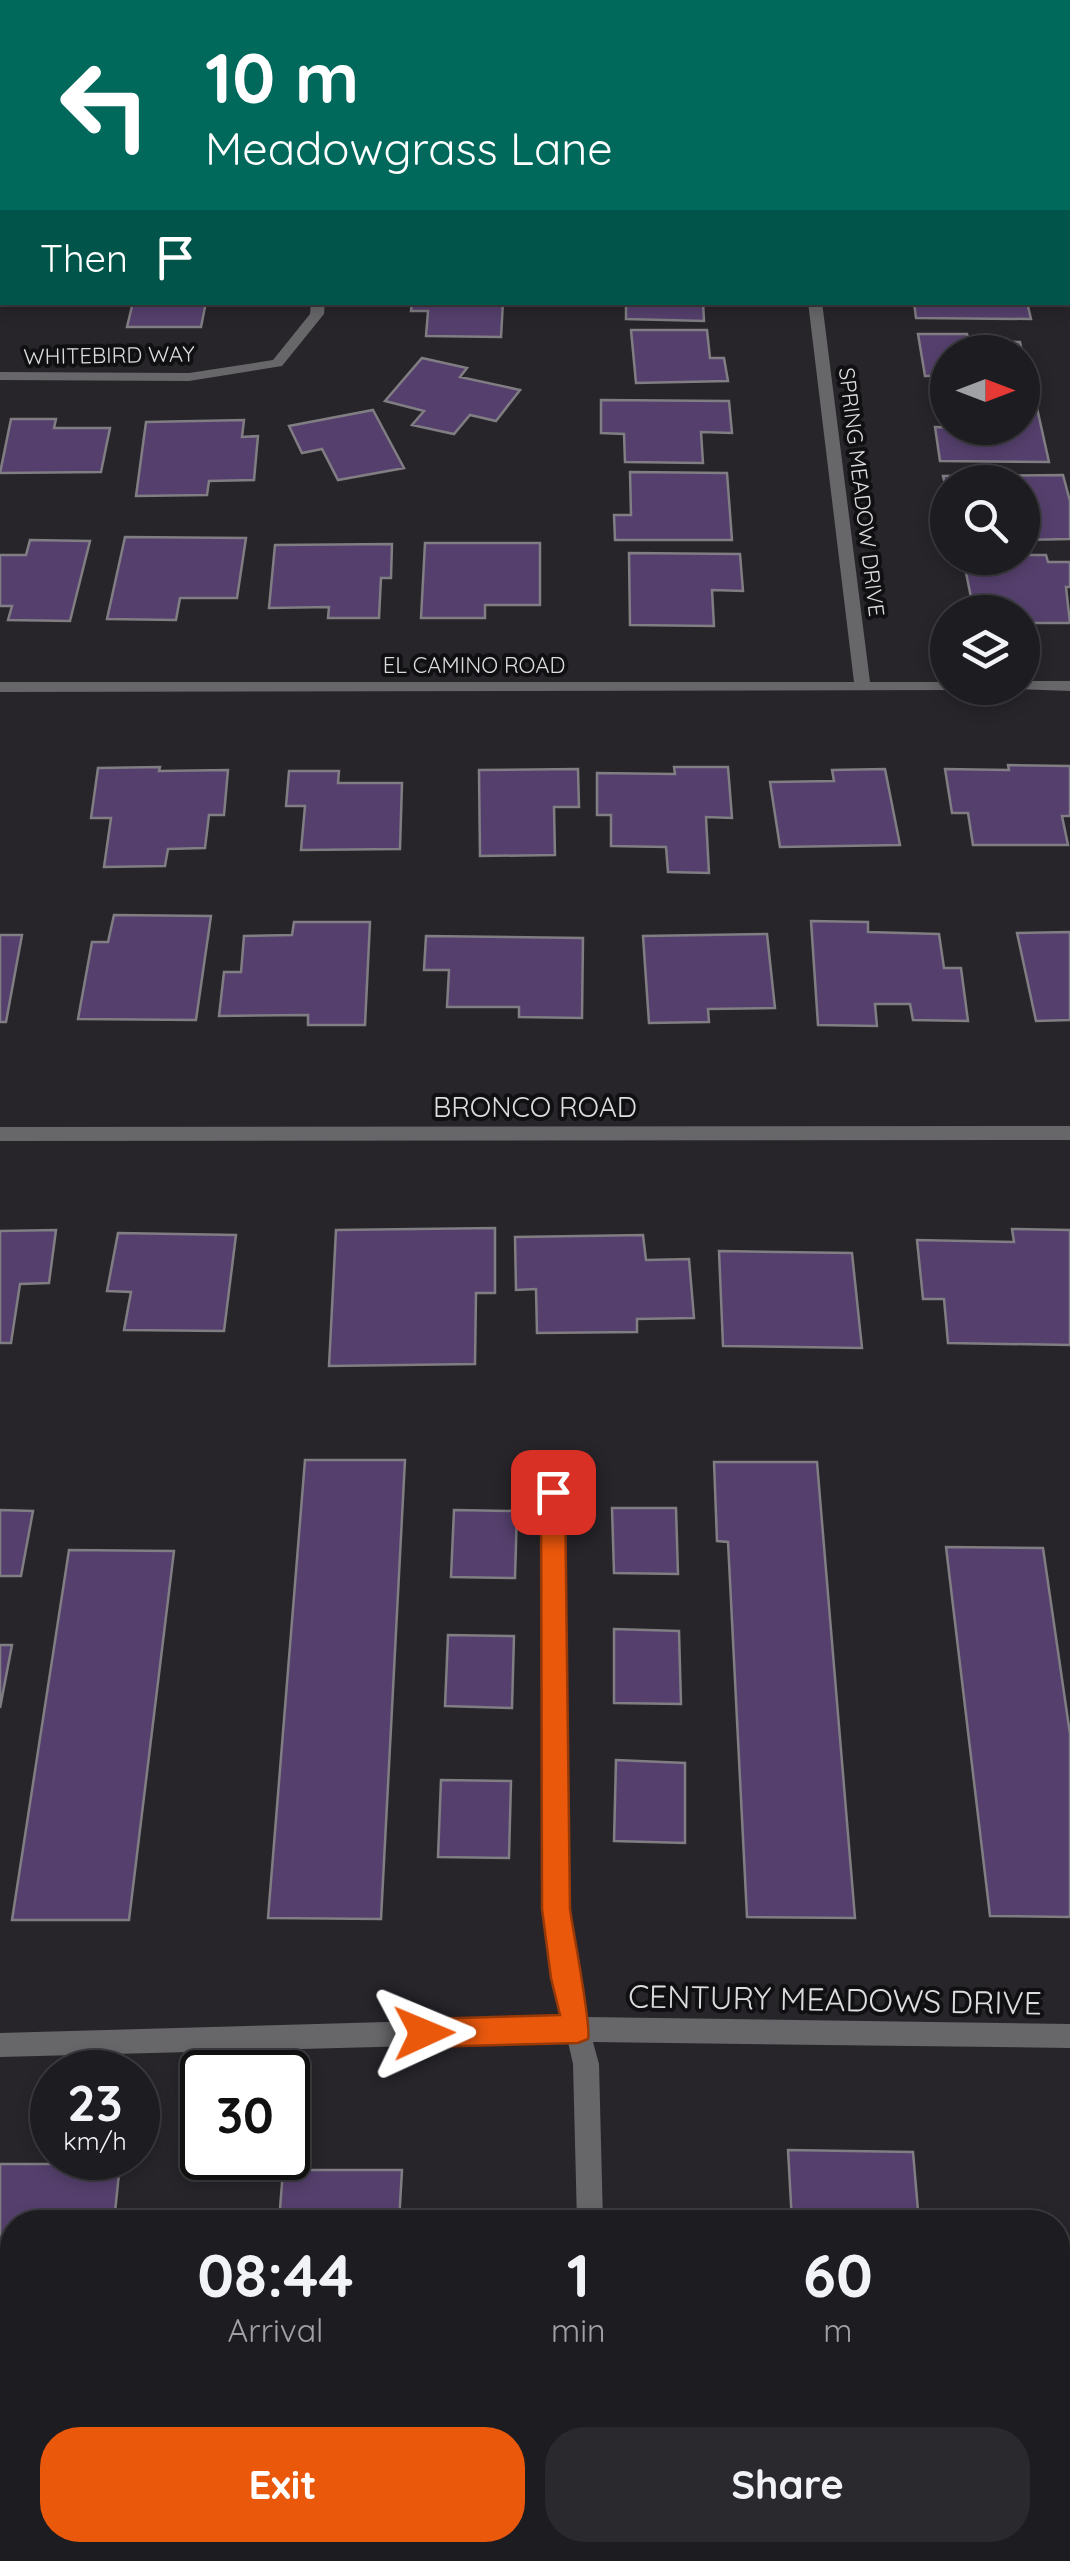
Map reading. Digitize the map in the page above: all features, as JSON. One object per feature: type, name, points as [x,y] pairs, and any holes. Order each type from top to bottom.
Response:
[{"type":"street","name":"WHITEBIRD WAY","points":[[0,376],[190,377],[277,362],[316,314],[318,305]]},
{"type":"street","name":"SPRING MEADOW DRIVE","points":[[815,305],[863,687]]},
{"type":"street","points":[[1040,686],[1070,686]]},
{"type":"street","name":"EL CAMINO ROAD","points":[[0,687],[930,687]]},
{"type":"street","name":"BRONCO ROAD","points":[[0,1134],[1070,1134]]},
{"type":"street","points":[[553,1492],[556,1909],[589,2102],[590,2210]]},
{"type":"street","name":"CENTURY MEADOWS DRIVE","points":[[0,2045],[578,2029],[1070,2036]]},
{"type":"building","points":[[132,305],[205,305],[201,327],[127,327]]},
{"type":"building","points":[[412,305],[503,305],[501,337],[426,336],[428,311],[411,311]]},
{"type":"building","points":[[626,305],[703,305],[704,321],[626,319]]},
{"type":"building","points":[[914,305],[1028,305],[1031,319],[916,318]]},
{"type":"building","points":[[631,330],[707,330],[710,358],[724,358],[728,381],[636,383]]},
{"type":"building","points":[[918,334],[967,334],[930,335],[930,376],[925,376]]},
{"type":"building","points":[[422,358],[467,368],[460,377],[520,390],[496,421],[470,415],[454,434],[412,425],[424,411],[385,401]]},
{"type":"building","points":[[601,400],[729,401],[732,433],[701,432],[703,463],[625,462],[624,434],[601,433]]},
{"type":"building","points":[[373,410],[404,468],[338,480],[322,449],[302,453],[289,426]]},
{"type":"building","points":[[11,419],[56,419],[54,428],[110,428],[101,472],[0,473]]},
{"type":"building","points":[[244,420],[242,437],[258,436],[254,480],[209,481],[207,495],[136,496],[146,422]]},
{"type":"building","points":[[1040,422],[1049,462],[940,461],[938,445],[1040,445]]},
{"type":"building","points":[[630,472],[727,473],[732,540],[615,540],[614,515],[631,515]]},
{"type":"building","points":[[1040,475],[1063,475],[1070,501],[1070,539],[1040,540]]},
{"type":"building","points":[[125,537],[246,538],[237,598],[180,598],[176,620],[107,619]]},
{"type":"building","points":[[30,540],[90,541],[70,621],[8,620],[12,606],[0,606],[0,555],[26,555]]},
{"type":"building","points":[[425,543],[540,543],[540,605],[485,605],[485,618],[421,618]]},
{"type":"building","points":[[392,544],[391,578],[381,578],[379,618],[328,618],[329,607],[269,608],[275,545]]},
{"type":"building","points":[[629,553],[740,554],[743,591],[712,590],[714,626],[630,625]]},
{"type":"building","points":[[1040,555],[1046,555],[1048,562],[1070,562],[1070,587],[1066,587],[1070,623],[1040,623],[1040,595],[971,595],[966,575],[1040,575]]},
{"type":"building","points":[[1008,765],[1070,766],[1070,816],[1062,816],[1068,845],[973,845],[968,813],[952,813],[945,769],[1009,770]]},
{"type":"building","points":[[160,767],[159,771],[228,770],[224,815],[209,815],[205,848],[168,849],[165,866],[104,867],[111,818],[91,818],[98,768]]},
{"type":"building","points":[[674,767],[728,767],[732,818],[706,817],[709,873],[668,872],[666,847],[611,846],[611,815],[597,815],[597,773],[675,774]]},
{"type":"building","points":[[578,769],[579,807],[554,807],[555,855],[480,856],[479,770]]},
{"type":"building","points":[[885,769],[900,845],[780,847],[770,782],[834,781],[832,770]]},
{"type":"building","points":[[289,771],[339,771],[338,783],[402,783],[400,849],[301,850],[305,806],[286,806]]},
{"type":"building","points":[[114,915],[211,916],[196,1020],[78,1019],[92,942],[108,942]]},
{"type":"building","points":[[811,921],[868,922],[868,932],[939,934],[944,968],[961,968],[968,1021],[913,1020],[910,1004],[875,1004],[877,1026],[818,1025]]},
{"type":"building","points":[[294,922],[370,922],[365,1025],[308,1025],[308,1015],[219,1016],[224,972],[241,972],[244,936],[292,935]]},
{"type":"building","points":[[1070,932],[1070,1020],[1036,1021],[1017,933]]},
{"type":"building","points":[[767,934],[775,1008],[708,1009],[709,1022],[649,1023],[643,936]]},
{"type":"building","points":[[0,935],[22,935],[6,1022],[0,1022]]},
{"type":"building","points":[[426,936],[583,938],[582,1018],[519,1017],[519,1007],[447,1007],[449,970],[424,970]]},
{"type":"building","points":[[495,1228],[495,1293],[476,1293],[475,1364],[329,1366],[336,1230]]},
{"type":"building","points":[[1012,1229],[1070,1230],[1070,1345],[948,1343],[944,1299],[923,1299],[917,1240],[1014,1242]]},
{"type":"building","points":[[56,1230],[49,1283],[20,1284],[11,1343],[0,1343],[0,1231]]},
{"type":"building","points":[[118,1233],[236,1235],[224,1331],[124,1330],[131,1292],[107,1291]]},
{"type":"building","points":[[643,1235],[646,1260],[689,1259],[694,1318],[637,1319],[637,1332],[537,1333],[536,1289],[516,1290],[515,1237]]},
{"type":"building","points":[[719,1251],[852,1253],[862,1348],[723,1346]]},
{"type":"building","points":[[305,1460],[405,1460],[381,1919],[268,1918]]},
{"type":"building","points":[[714,1462],[817,1462],[855,1918],[747,1917],[728,1542],[717,1541]]},
{"type":"building","points":[[612,1508],[676,1508],[678,1574],[614,1573]]},
{"type":"building","points":[[0,1510],[33,1511],[21,1576],[0,1576]]},
{"type":"building","points":[[454,1510],[517,1511],[515,1578],[451,1577]]},
{"type":"building","points":[[946,1547],[1043,1548],[1070,1734],[1070,1917],[990,1916]]},
{"type":"building","points":[[69,1550],[174,1551],[129,1920],[12,1920]]},
{"type":"building","points":[[614,1629],[679,1631],[681,1704],[614,1703]]},
{"type":"building","points":[[448,1635],[514,1636],[512,1708],[445,1706]]},
{"type":"building","points":[[0,1645],[12,1645],[0,1708]]},
{"type":"building","points":[[616,1760],[685,1763],[685,1843],[614,1841]]},
{"type":"building","points":[[441,1780],[511,1781],[509,1858],[438,1857]]},
{"type":"building","points":[[788,2150],[913,2152],[918,2210],[791,2210]]},
{"type":"building","points":[[0,2164],[30,2164],[30,2180],[118,2180],[115,2210],[0,2210]]},
{"type":"building","points":[[310,2170],[402,2170],[400,2210],[280,2210],[282,2180],[310,2180]]},
{"type":"route","points":[[424,2033],[578,2029],[565,1978],[556,1909],[553,1492]]}]
